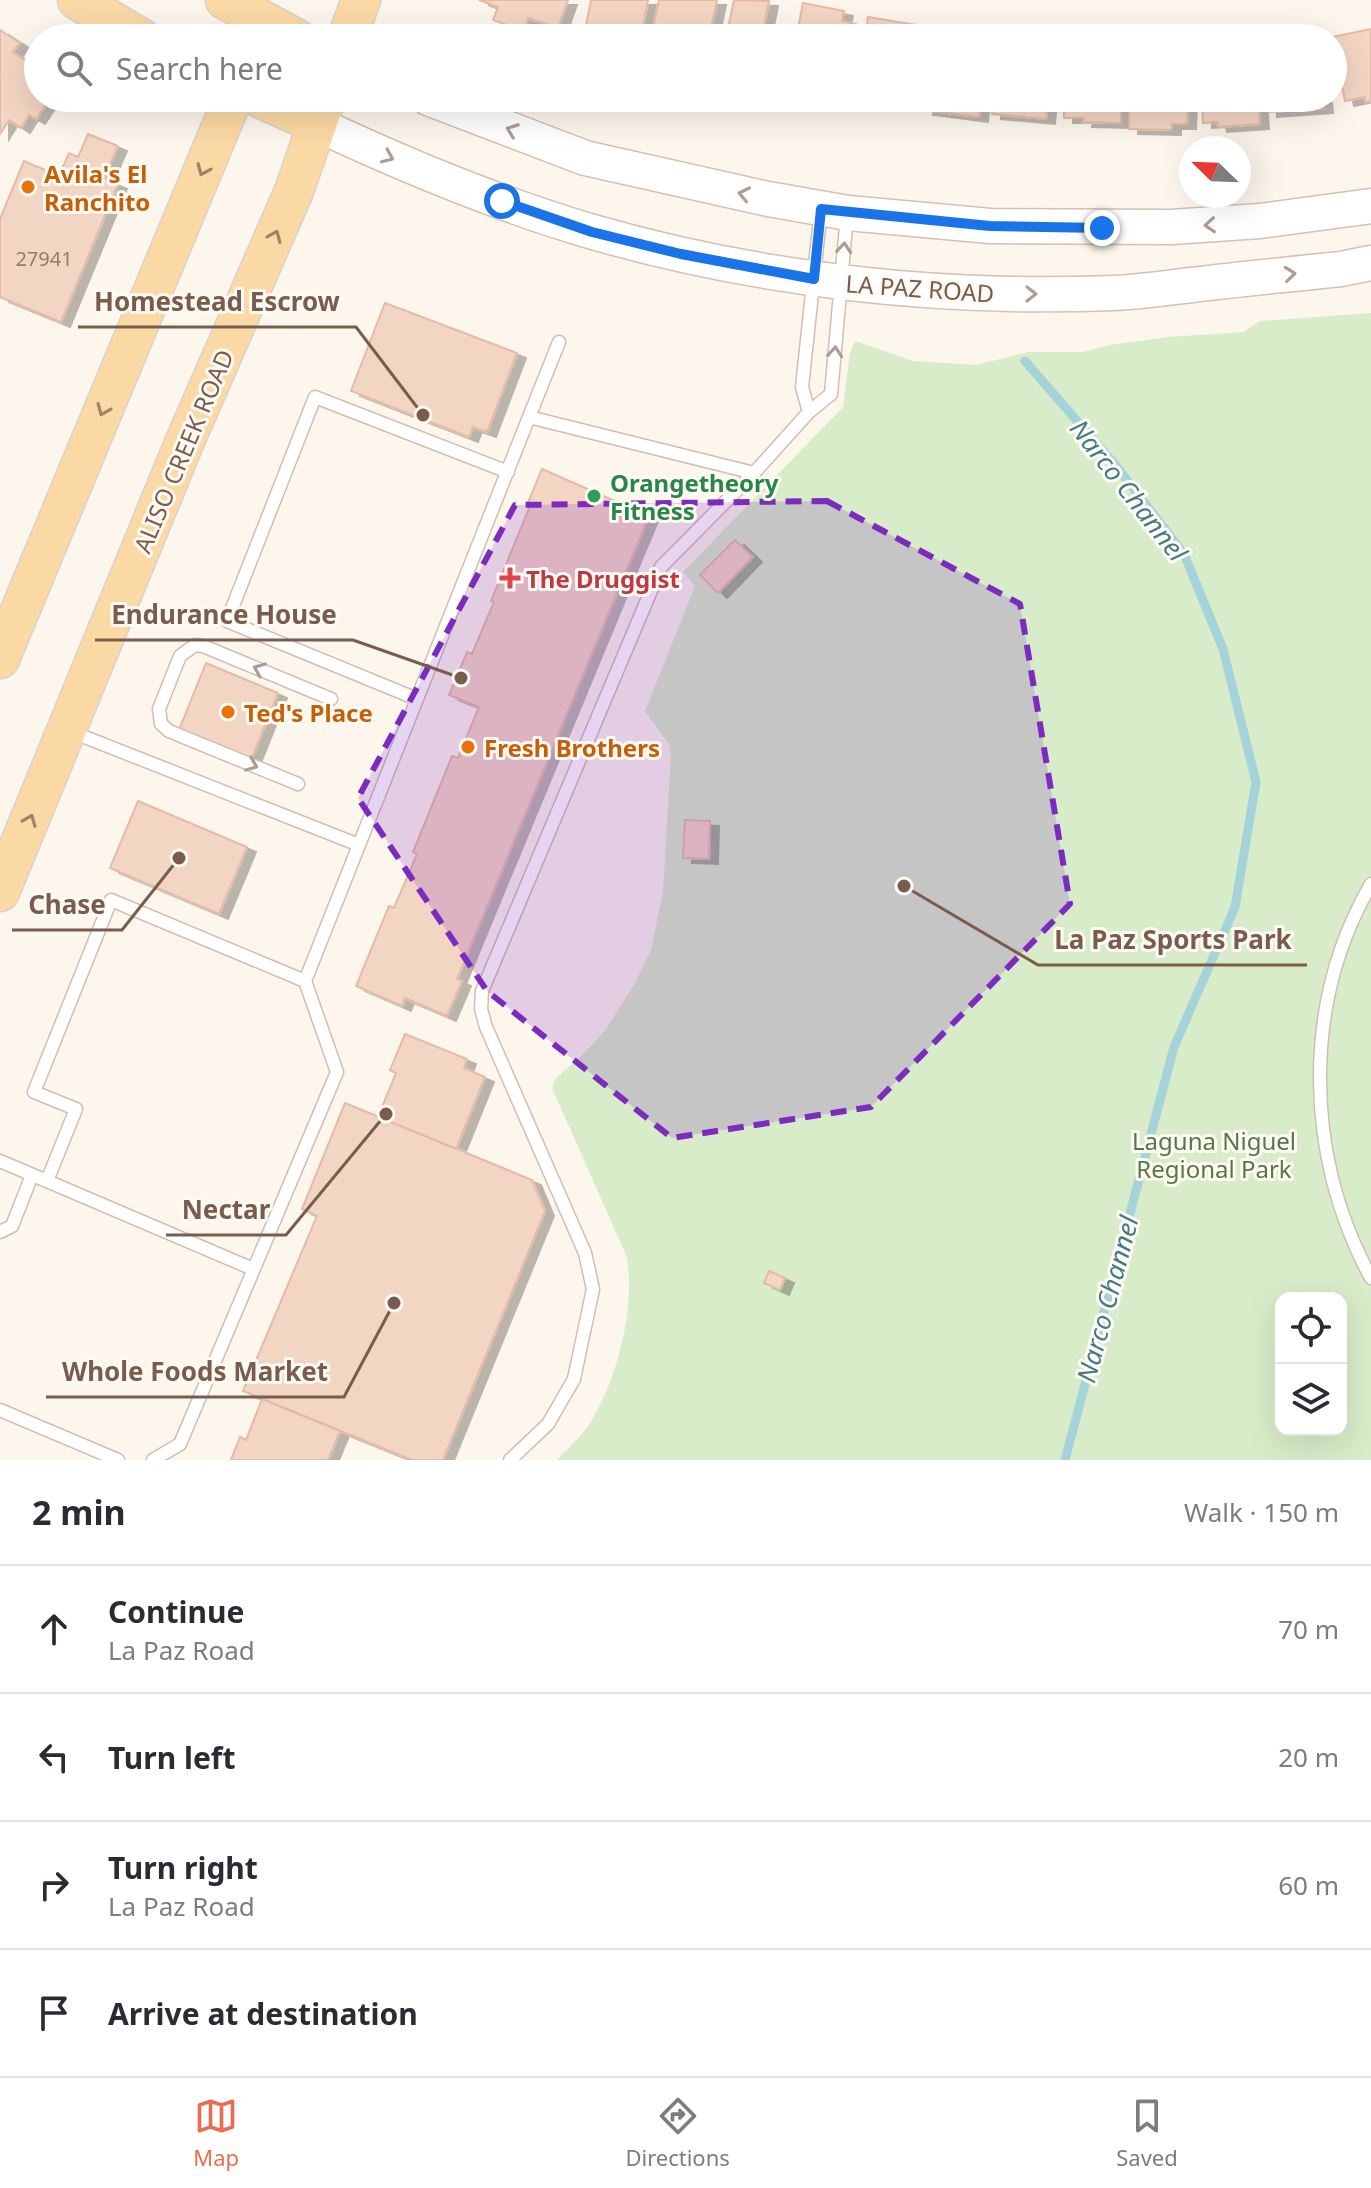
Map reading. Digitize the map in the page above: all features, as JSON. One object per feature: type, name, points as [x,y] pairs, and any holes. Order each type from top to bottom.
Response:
[{"type":"main road","points":[[77,0],[117,24]]},
{"type":"main road","points":[[225,0],[272,24]]},
{"type":"main road","points":[[352,24],[361,0]]},
{"type":"main road","points":[[0,659],[227,112]]},
{"type":"main road","name":"ALISO CREEK ROAD","points":[[0,892],[185,441],[294,191],[322,112]]},
{"type":"main road","name":"LA PAZ ROAD","points":[[323,112],[390,159],[592,232],[681,254],[828,281],[999,294],[1115,293],[1371,263]]},
{"type":"main road","points":[[465,112],[585,158],[834,211],[990,226],[1116,228],[1260,221],[1371,206]]},
{"type":"lane","points":[[510,1460],[548,1424],[574,1379],[593,1289],[585,1253],[486,1027],[481,1009],[482,991],[661,567],[809,412],[831,394],[828,281],[834,211]]},
{"type":"lane","points":[[809,412],[802,387],[828,281],[834,211]]},
{"type":"lane","points":[[153,1460],[180,1444],[337,1072],[305,981],[559,342]]},
{"type":"lane","points":[[417,699],[227,621],[315,397],[508,472]]},
{"type":"lane","points":[[529,417],[754,473]]},
{"type":"lane","points":[[298,784],[169,731],[161,724],[159,709],[180,656],[195,645],[331,699]]},
{"type":"lane","points":[[67,730],[359,845]]},
{"type":"lane","points":[[1371,884],[1348,931],[1331,986],[1324,1019],[1320,1082],[1323,1140],[1329,1170],[1351,1237],[1371,1278]]},
{"type":"lane","points":[[47,1181],[76,1109],[34,1092],[111,900],[305,981]]},
{"type":"lane","points":[[0,1161],[253,1269]]},
{"type":"lane","points":[[0,1232],[12,1226],[32,1175]]},
{"type":"lane","points":[[0,1410],[118,1460]]},
{"type":"highlighted area","points":[[827,501],[1020,604],[1070,904],[871,1107],[672,1138],[487,991],[358,798],[515,505]]},
{"type":"green space","name":"Laguna Niguel Regional Park","points":[[1371,313],[1371,1460],[557,1460],[587,1428],[609,1386],[627,1319],[629,1275],[626,1255],[552,1088],[556,1078],[604,1032],[635,983],[651,950],[663,891],[671,755],[669,744],[645,711],[695,586],[683,572],[843,407],[850,353],[855,341],[913,361],[976,365],[1028,352],[1082,352],[1168,337],[1244,332],[1260,321]]},
{"type":"building","points":[[479,0],[568,0],[559,24],[546,24],[528,18],[526,24],[504,24],[493,20],[498,7]]},
{"type":"building","points":[[591,0],[648,0],[644,24],[586,24]]},
{"type":"building","points":[[659,0],[717,0],[712,24],[654,24]]},
{"type":"building","points":[[734,0],[769,1],[764,24],[729,24]]},
{"type":"building","points":[[803,3],[844,11],[842,21],[856,24],[799,24]]},
{"type":"building","points":[[868,17],[911,24],[867,24]]},
{"type":"building","points":[[1371,29],[1371,101],[1366,102],[1365,97],[1347,101],[1347,34]]},
{"type":"building","points":[[0,30],[20,43],[13,52],[24,59],[24,112],[41,112],[36,119],[29,115],[21,128],[9,120],[0,134]]},
{"type":"building","points":[[940,112],[980,112],[979,117]]},
{"type":"building","points":[[992,112],[1047,112],[1046,119]]},
{"type":"building","points":[[1064,112],[1121,112],[1121,123],[1064,118]]},
{"type":"building","points":[[1129,112],[1187,112],[1187,124],[1172,124],[1172,130],[1129,129]]},
{"type":"building","points":[[1203,112],[1259,112],[1260,124],[1218,127],[1217,122],[1203,123]]},
{"type":"building","points":[[88,134],[118,146],[104,178],[118,184],[61,322],[0,297],[0,219],[24,161],[59,176],[69,153],[78,157]]},
{"type":"building","points":[[385,303],[517,353],[487,432],[473,427],[469,437],[351,391]]},
{"type":"building","points":[[542,469],[649,516],[457,979],[462,981],[447,1016],[405,998],[402,1006],[356,986],[389,906],[394,908],[417,854],[413,852],[452,756],[458,758],[479,707],[449,695],[467,652],[472,654],[494,602],[491,601]]},
{"type":"building","points":[[735,540],[753,557],[718,593],[700,575]]},
{"type":"building","name":"Ted's Place","points":[[206,663],[278,693],[251,760],[179,730]]},
{"type":"building","points":[[138,801],[247,847],[219,914],[110,868]]},
{"type":"building","points":[[685,820],[710,821],[709,859],[683,858]]},
{"type":"building","points":[[405,1034],[467,1059],[464,1068],[485,1077],[456,1149],[378,1117],[396,1073],[390,1070]]},
{"type":"building","points":[[345,1103],[532,1180],[545,1211],[443,1460],[412,1460],[243,1391],[317,1216],[302,1209]]},
{"type":"building","points":[[769,1271],[785,1278],[780,1290],[764,1283]]},
{"type":"building","points":[[262,1399],[340,1431],[328,1460],[231,1460],[240,1437],[246,1440]]},
{"type":"waterway","name":"Narco Channel","points":[[1025,361],[1117,467],[1184,554],[1223,649],[1256,782],[1235,907],[1174,1047],[1065,1460]]},
{"type":"place","name":"Avila's El Ranchito","points":[[28,187]]},
{"type":"place","name":"Homestead Escrow","points":[[423,415]]},
{"type":"place","name":"Orangetheory Fitness","points":[[594,496]]},
{"type":"place","name":"The Druggist","points":[[510,578]]},
{"type":"place","name":"Endurance House","points":[[461,678]]},
{"type":"place","name":"Ted's Place","points":[[228,712]]},
{"type":"place","name":"Fresh Brothers","points":[[468,747]]},
{"type":"place","name":"Chase","points":[[179,858]]},
{"type":"place","name":"La Paz Sports Park","points":[[904,886]]},
{"type":"place","name":"Nectar","points":[[386,1114]]},
{"type":"place","name":"Whole Foods Market","points":[[394,1303]]},
{"type":"route","points":[[502,201],[592,232],[681,254],[814,279],[821,209],[990,226],[1102,228]]}]
